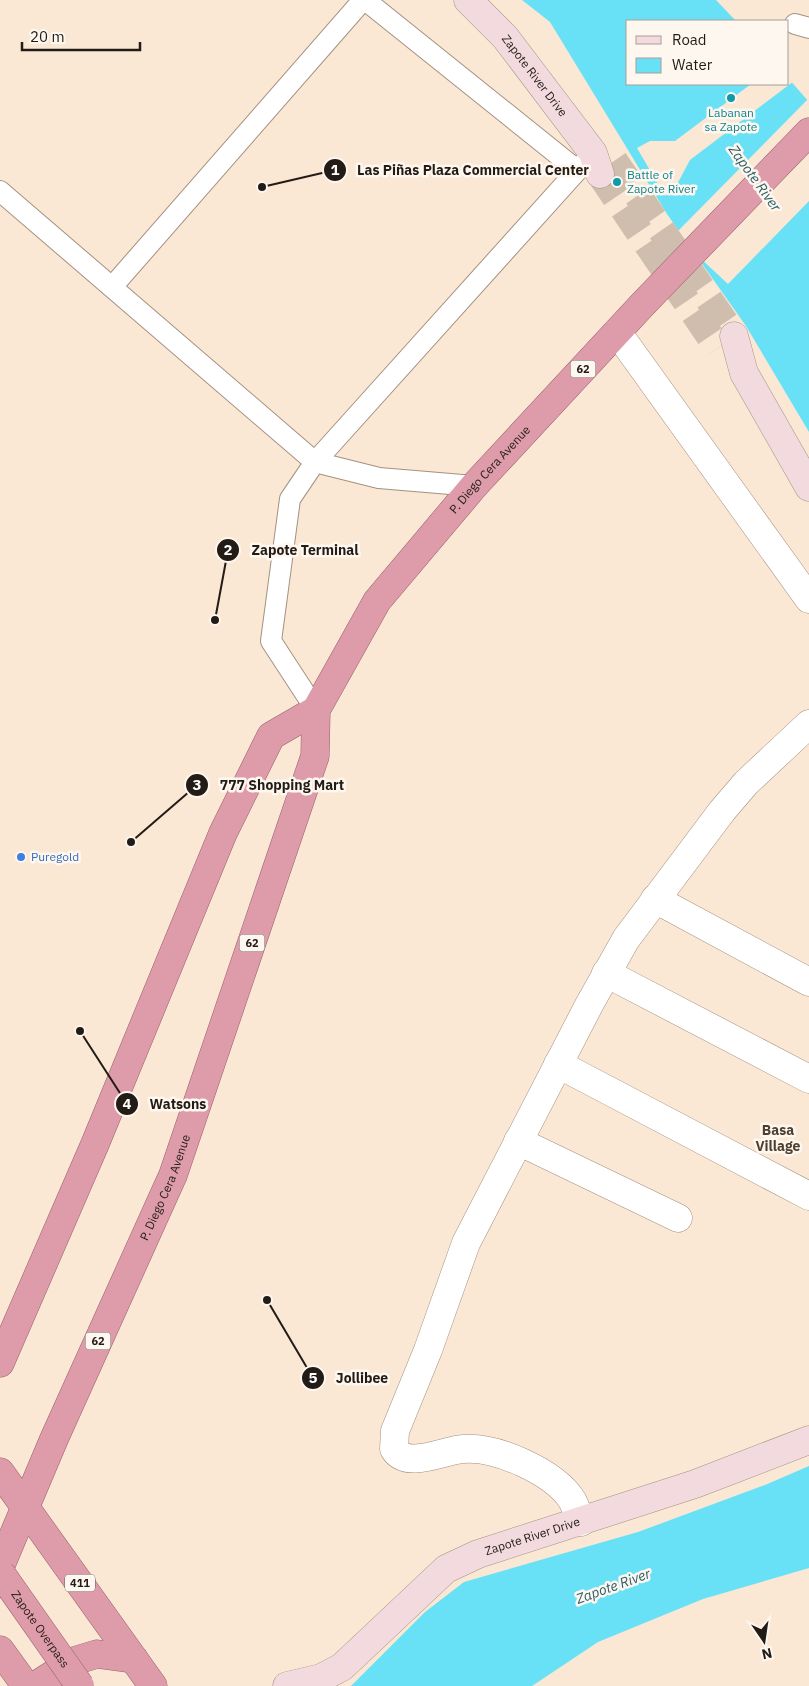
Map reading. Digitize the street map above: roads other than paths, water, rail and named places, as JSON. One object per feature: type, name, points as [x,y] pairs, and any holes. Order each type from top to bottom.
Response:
[{"type":"highway","name":"P. Diego Cera Avenue","points":[[0,1567],[54,1439],[173,1175],[316,756],[316,710],[377,601],[474,486],[617,332],[809,132]]},
{"type":"highway","points":[[0,1363],[95,1144],[223,834],[271,736],[316,710]]},
{"type":"highway","points":[[0,1316],[34,1285]]},
{"type":"highway","name":"411","points":[[0,1472],[153,1686]]},
{"type":"highway","name":"Zapote Overpass","points":[[0,1572],[80,1686]]},
{"type":"highway","points":[[0,1650],[26,1686]]},
{"type":"highway","points":[[35,1686],[74,1661],[97,1654],[134,1659]]},
{"type":"main road","name":"Zapote River Drive","points":[[468,0],[505,37],[596,163]]},
{"type":"main road","points":[[726,342],[809,486]]},
{"type":"main road","name":"Zapote River Drive","points":[[287,1686],[322,1678],[342,1667],[446,1568],[478,1554],[695,1484],[809,1440]]},
{"type":"street","points":[[617,332],[809,599]]},
{"type":"street","points":[[581,1522],[572,1500],[545,1476],[529,1466],[492,1451],[464,1449],[423,1458],[412,1458],[399,1454],[394,1447],[395,1431],[428,1350],[466,1243],[606,973],[626,939],[655,899],[746,783],[809,724]]},
{"type":"street","points":[[655,899],[809,982]]},
{"type":"street","points":[[606,973],[809,1079]]},
{"type":"street","points":[[558,1064],[809,1196]]},
{"type":"street","points":[[518,1141],[678,1218]]},
{"type":"lane","points":[[112,287],[364,0],[596,163],[315,462],[290,499],[272,641],[316,710]]},
{"type":"lane","points":[[0,191],[315,462],[379,478],[474,486]]},
{"type":"water","name":"Zapote River","points":[[522,0],[716,0],[735,20],[626,20],[626,85],[789,85],[789,79],[809,102],[809,432],[746,326],[667,214],[550,22]]},
{"type":"water","name":"Zapote River","points":[[809,1466],[809,1568],[703,1599],[598,1642],[532,1686],[351,1686],[425,1612],[464,1582],[638,1532],[765,1485]]},
{"type":"tunnel","points":[[614,161],[734,336]]},
{"type":"tunnel","points":[[600,174],[718,348]]},
{"type":"place","name":"Labanan sa Zapote","points":[[731,98]]},
{"type":"place","name":"Battle of Zapote River","points":[[617,182]]},
{"type":"place","name":"Las Piñas Plaza Commercial Center","points":[[262,187]]},
{"type":"place","name":"Zapote Terminal","points":[[215,620]]},
{"type":"place","name":"777 Shopping Mart","points":[[131,842]]},
{"type":"place","name":"Puregold","points":[[21,857]]},
{"type":"place","name":"Watsons","points":[[80,1031]]},
{"type":"place","name":"Jollibee","points":[[267,1300]]},
{"type":"district","name":"Basa Village","points":[[778,1138]]}]
